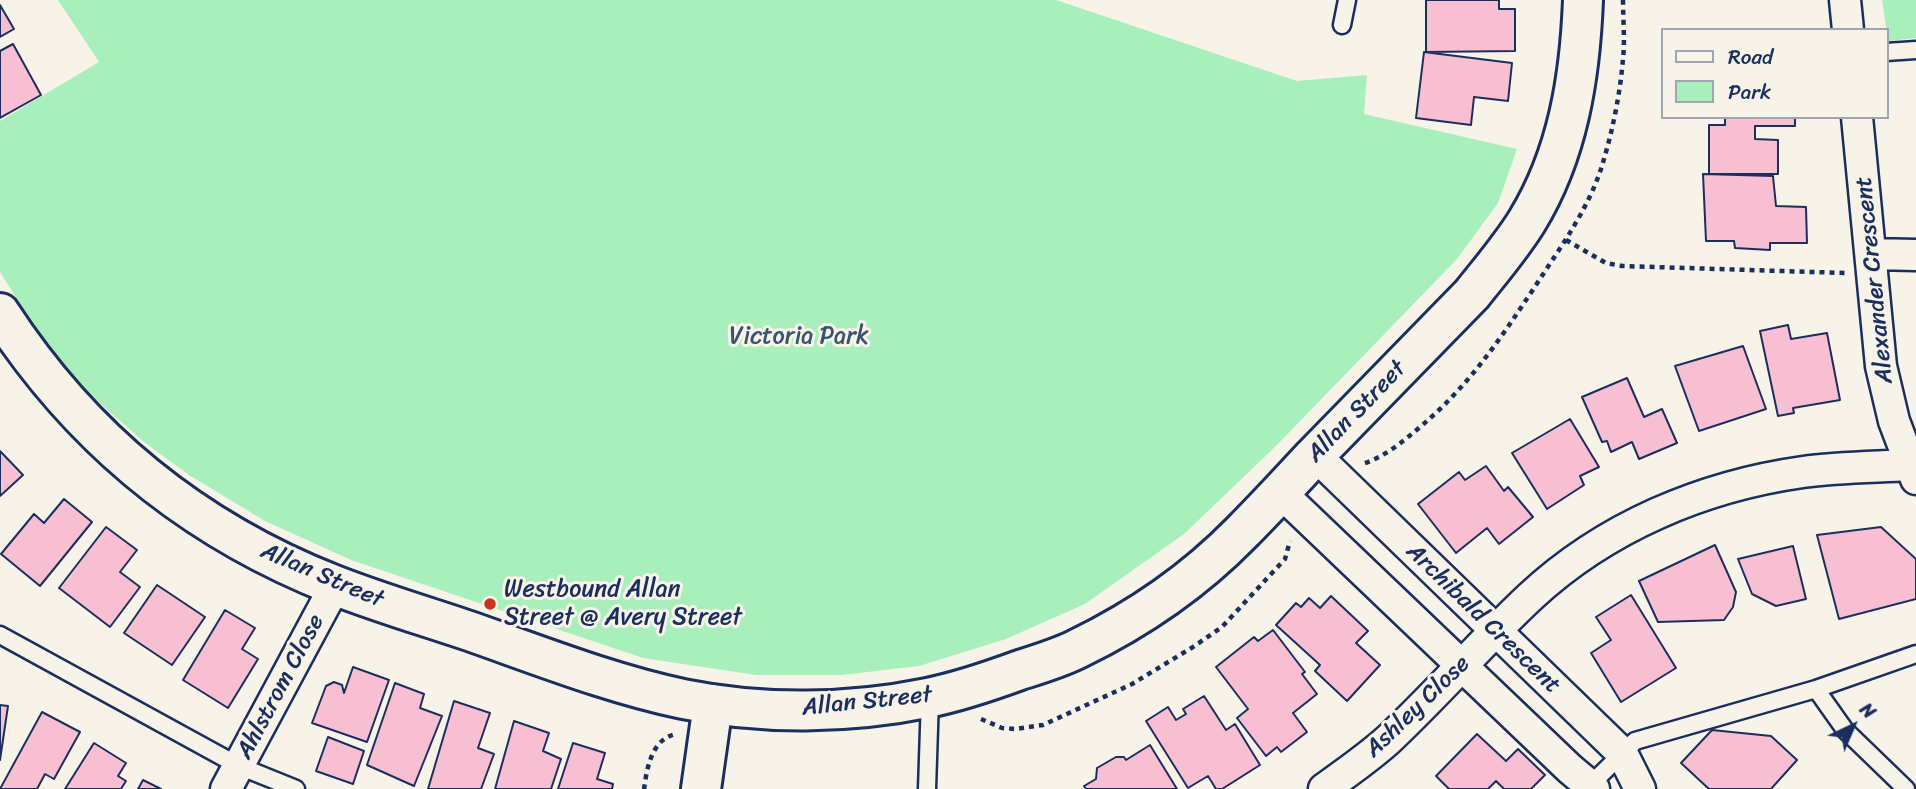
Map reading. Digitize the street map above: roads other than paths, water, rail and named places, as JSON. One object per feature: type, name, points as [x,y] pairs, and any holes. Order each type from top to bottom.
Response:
[{"type":"street","name":"Allan Street","points":[[0,313],[45,376],[87,425],[138,472],[223,531],[335,586],[595,674],[659,693],[713,704],[796,710],[838,709],[930,698],[1073,652],[1123,625],[1168,595],[1238,536],[1472,294],[1505,254],[1528,219],[1551,171],[1570,121],[1578,77],[1583,0]]},
{"type":"street","points":[[1845,0],[1848,28]]},
{"type":"street","name":"Alexander Crescent","points":[[1857,119],[1881,366],[1894,421],[1912,472]]},
{"type":"street","points":[[1873,264],[1916,255]]},
{"type":"street","name":"Archibald Crescent","points":[[1315,455],[1478,649],[1590,788]]},
{"type":"street","name":"Ashley Close","points":[[1324,789],[1386,741],[1533,594],[1582,555],[1610,537],[1652,516],[1714,492],[1776,477],[1805,472],[1912,472]]},
{"type":"street","name":"Archibald Crescent","points":[[1280,492],[1478,649],[1622,753],[1640,789]]},
{"type":"street","name":"Ahlstrom Close","points":[[233,778],[335,586]]},
{"type":"street","points":[[701,789],[713,704]]},
{"type":"lane","points":[[1342,26],[1347,0]]},
{"type":"lane","points":[[1888,52],[1916,50]]},
{"type":"lane","points":[[0,635],[233,778],[296,789]]},
{"type":"lane","points":[[1590,788],[1635,741],[1816,690],[1916,654]]},
{"type":"lane","points":[[1816,690],[1844,730],[1906,789]]},
{"type":"lane","points":[[927,789],[930,698]]},
{"type":"place","name":"Westbound Allan Street @ Avery Street","points":[[490,604]]},
{"type":"park label","name":"Victoria Park","points":[[799,337]]}]
